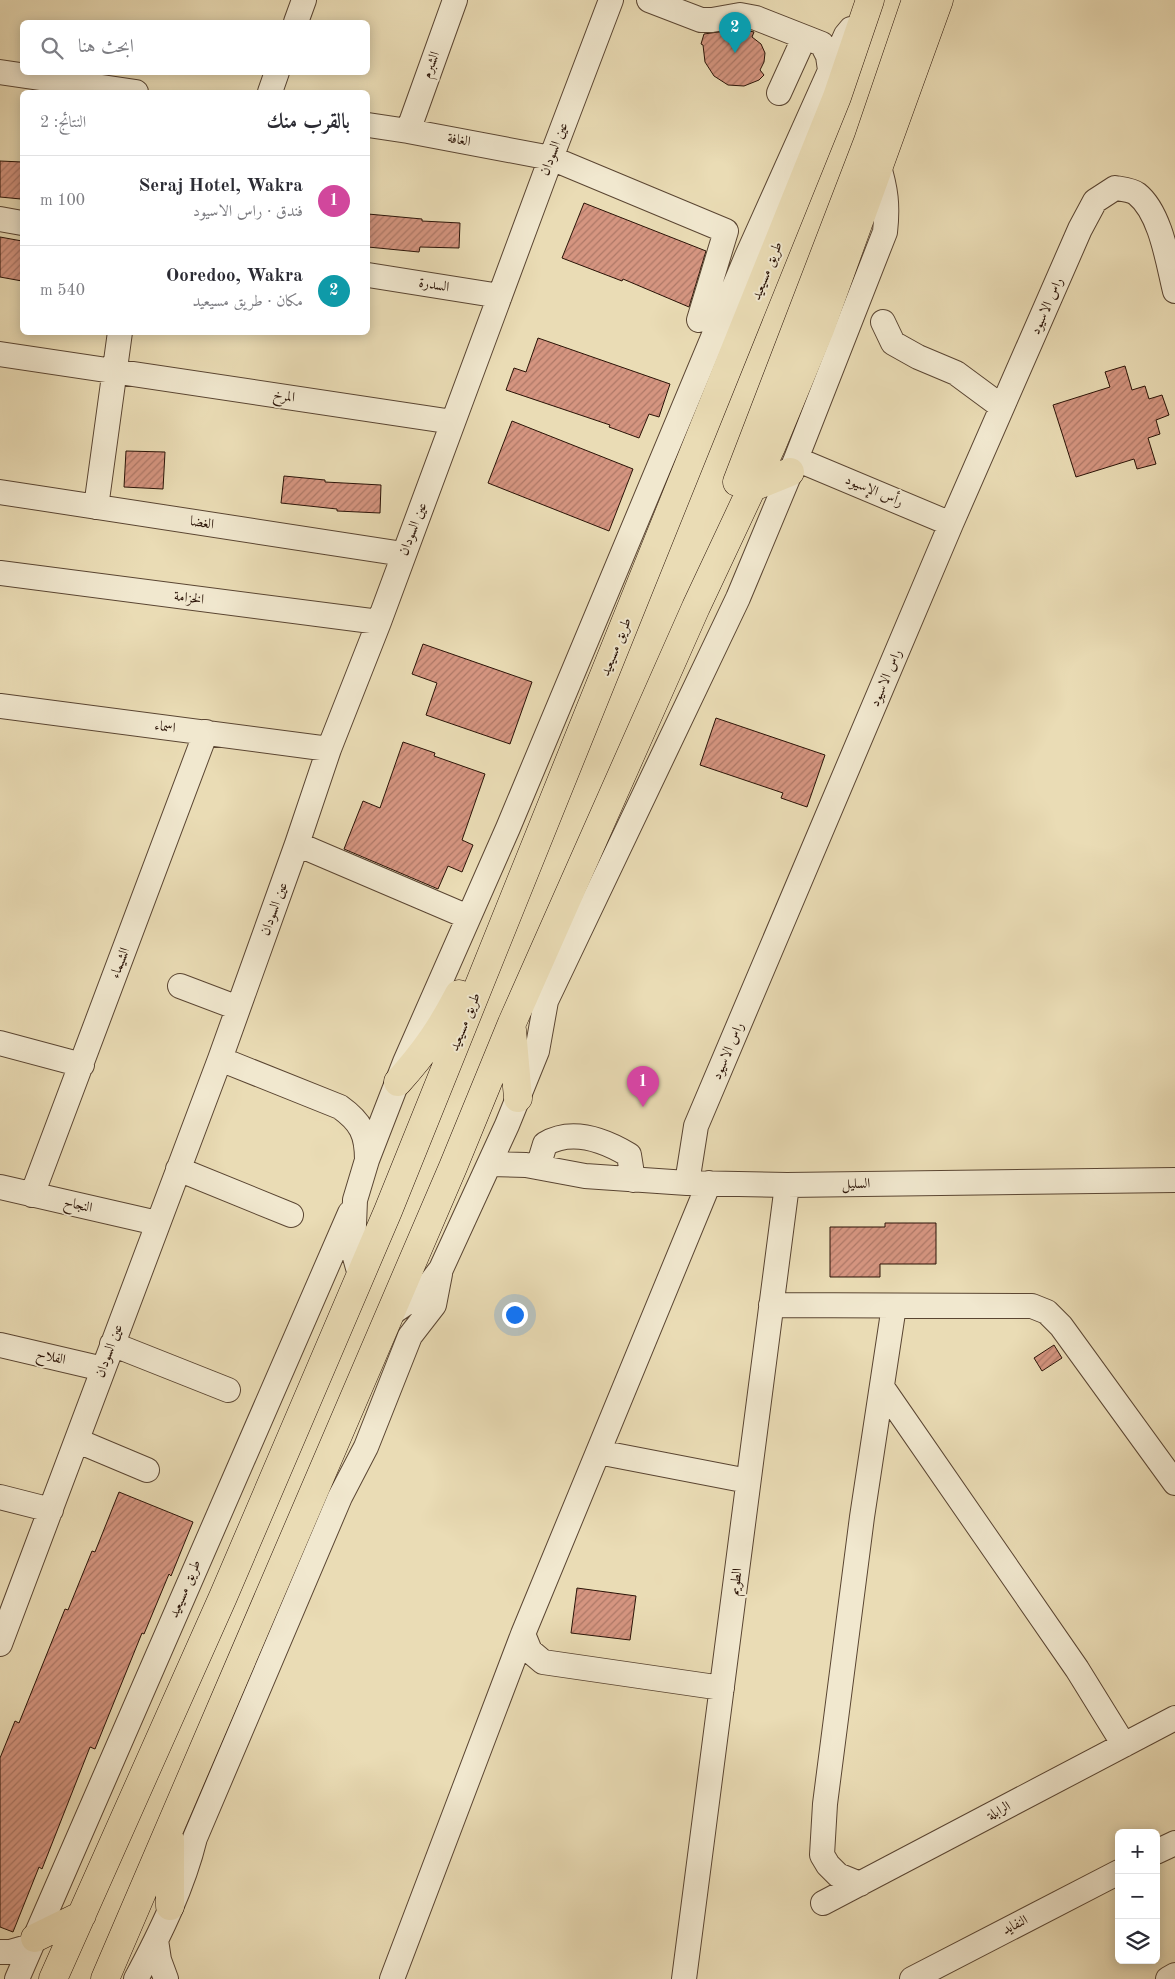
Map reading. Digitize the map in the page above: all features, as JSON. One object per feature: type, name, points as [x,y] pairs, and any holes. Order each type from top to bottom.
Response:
[{"type":"highway","points":[[696,607],[743,467],[868,141],[916,0]]},
{"type":"highway","points":[[106,1979],[512,1023],[696,607],[772,445],[820,329],[878,164],[939,0]]},
{"type":"highway","points":[[901,104],[935,62],[959,0]]},
{"type":"highway","name":"طريق مسيعيد","points":[[53,1979],[223,1597],[360,1276],[529,863],[834,106],[867,8]]},
{"type":"highway","points":[[753,486],[793,466]]},
{"type":"highway","points":[[394,1092],[442,1026],[529,863]]},
{"type":"highway","points":[[512,1023],[518,1098]]},
{"type":"highway","points":[[170,1906],[171,1824]]},
{"type":"highway","points":[[33,1942],[82,1915]]},
{"type":"street","points":[[297,20],[304,0]]},
{"type":"street","name":"الشبرم","points":[[408,130],[455,0]]},
{"type":"street","name":"عين السودان","points":[[0,1644],[78,1441],[112,1344],[220,1059],[329,749],[611,0]]},
{"type":"street","points":[[650,0],[701,20],[740,15],[756,18],[813,41],[834,41],[846,35]]},
{"type":"street","name":"طريق مسيعيد","points":[[17,1979],[355,1200],[367,1160],[405,1062],[512,818],[746,256],[846,35],[867,8]]},
{"type":"street","points":[[813,41],[828,56],[830,70]]},
{"type":"street","points":[[779,93],[813,41]]},
{"type":"street","points":[[0,72],[20,75]]},
{"type":"street","points":[[20,75],[122,90]]},
{"type":"street","points":[[271,90],[276,75]]},
{"type":"street","name":"الغافة","points":[[370,125],[408,130],[551,158],[726,231],[699,320]]},
{"type":"street","points":[[389,1315],[425,1290],[441,1269],[490,1164],[538,1050],[546,1001],[738,598],[793,466],[885,232],[886,191],[878,164]]},
{"type":"street","name":"راس الاسيود","points":[[392,1979],[523,1634],[598,1452],[698,1183],[696,1126],[1002,408],[1080,228],[1095,201],[1114,188],[1136,192],[1152,212],[1165,250],[1175,291]]},
{"type":"street","points":[[0,219],[20,223]]},
{"type":"street","name":"السدرة","points":[[370,275],[500,296]]},
{"type":"street","points":[[883,322],[893,342],[918,357],[956,372],[1002,408]]},
{"type":"street","points":[[96,507],[120,335]]},
{"type":"street","name":"المرخ","points":[[0,354],[453,422]]},
{"type":"street","name":"رأس الإسيود","points":[[793,466],[952,524]]},
{"type":"street","name":"الغضا","points":[[0,492],[403,554]]},
{"type":"street","name":"الخزامة","points":[[0,573],[378,622]]},
{"type":"street","name":"اسماء","points":[[0,706],[329,749]]},
{"type":"street","name":"الشيماء","points":[[32,1195],[206,732]]},
{"type":"street","points":[[297,844],[468,917]]},
{"type":"street","points":[[181,983],[239,1005]]},
{"type":"street","points":[[0,1043],[82,1065]]},
{"type":"street","points":[[220,1059],[340,1107],[353,1116],[362,1129],[367,1144],[367,1160]]},
{"type":"street","points":[[340,1107],[358,1109],[374,1107],[394,1092]]},
{"type":"street","points":[[507,1125],[519,1148],[538,1167],[545,1144],[556,1138],[572,1136],[598,1140],[629,1155],[633,1180]]},
{"type":"street","name":"السليل","points":[[490,1164],[538,1167],[585,1176],[698,1183],[787,1185],[1175,1180]]},
{"type":"street","points":[[178,1168],[290,1215]]},
{"type":"street","name":"الطويم","points":[[684,1979],[787,1185]]},
{"type":"street","name":"النجاح","points":[[0,1187],[157,1223]]},
{"type":"street","name":"طريق مسيعيد","points":[[355,1200],[353,1250],[360,1276]]},
{"type":"street","points":[[136,1979],[156,1940],[187,1870],[195,1838],[340,1497],[366,1447],[410,1336],[434,1305],[441,1269]]},
{"type":"street","points":[[771,1305],[1032,1306],[1047,1312],[1061,1326],[1175,1483]]},
{"type":"street","points":[[860,1884],[838,1875],[828,1865],[822,1855],[825,1804],[862,1517],[894,1306]]},
{"type":"street","points":[[112,1344],[228,1390]]},
{"type":"street","name":"الفلاح","points":[[0,1345],[103,1369]]},
{"type":"street","points":[[882,1387],[1076,1668],[1124,1745]]},
{"type":"street","points":[[78,1441],[147,1470]]},
{"type":"street","points":[[598,1452],[748,1482]]},
{"type":"street","points":[[0,1498],[51,1510]]},
{"type":"street","points":[[523,1634],[530,1651],[543,1662],[722,1688]]},
{"type":"street","name":"الرابلة","points":[[823,1903],[1175,1718]]},
{"type":"street","points":[[1160,1850],[1175,1843]]},
{"type":"street","name":"النفايد","points":[[912,1979],[1115,1874]]},
{"type":"street","points":[[156,1940],[159,1960],[166,1979]]},
{"type":"street","points":[[0,1952],[15,1951],[33,1942]]},
{"type":"street","points":[[0,1963],[8,1979]]},
{"type":"street","points":[[1168,1979],[1175,1975]]},
{"type":"building","points":[[740,29],[754,32],[752,37],[761,44],[765,53],[764,62],[760,70],[764,75],[759,80],[744,86],[728,85],[714,76],[705,62],[703,45],[701,44],[704,34]]},
{"type":"building","points":[[0,161],[20,162],[20,199],[0,197]]},
{"type":"building","points":[[584,203],[706,251],[689,307],[623,279],[622,281],[562,258]]},
{"type":"building","points":[[370,214],[422,219],[422,221],[460,223],[459,248],[420,247],[419,252],[370,247]]},
{"type":"building","points":[[0,237],[20,241],[20,281],[0,277]]},
{"type":"building","points":[[538,338],[670,384],[659,417],[649,414],[639,438],[609,427],[610,425],[506,390],[514,368],[526,372]]},
{"type":"building","points":[[1125,366],[1132,390],[1145,386],[1149,399],[1162,395],[1169,415],[1156,420],[1160,434],[1148,438],[1156,464],[1137,469],[1134,459],[1076,477],[1053,405],[1110,387],[1105,372]]},
{"type":"building","points":[[512,421],[633,469],[609,531],[488,483]]},
{"type":"building","points":[[126,451],[165,452],[163,489],[124,487]]},
{"type":"building","points":[[284,476],[325,480],[325,482],[381,485],[380,513],[337,511],[337,509],[281,503]]},
{"type":"building","points":[[423,644],[532,682],[510,744],[426,715],[437,683],[412,674]]},
{"type":"building","points":[[716,718],[825,755],[807,807],[781,798],[783,793],[700,765]]},
{"type":"building","points":[[403,742],[435,753],[434,756],[485,774],[462,840],[473,845],[462,872],[448,866],[438,889],[344,849],[363,801],[380,808]]},
{"type":"building","points":[[885,1223],[936,1223],[936,1264],[880,1264],[880,1277],[830,1277],[830,1227],[885,1227]]},
{"type":"building","points":[[1054,1345],[1062,1358],[1042,1371],[1034,1358]]},
{"type":"building","points":[[119,1492],[193,1522],[171,1576],[169,1574],[144,1634],[142,1633],[95,1749],[90,1747],[42,1869],[39,1867],[13,1932],[0,1927],[0,1758],[15,1721],[19,1723],[65,1609],[68,1610],[92,1551],[95,1552]]},
{"type":"building","points":[[577,1588],[636,1596],[630,1640],[571,1633]]},
{"type":"place","name":"Ooredoo, Wakra","points":[[735,53]]},
{"type":"place","name":"Seraj Hotel, Wakra","points":[[643,1107]]}]
